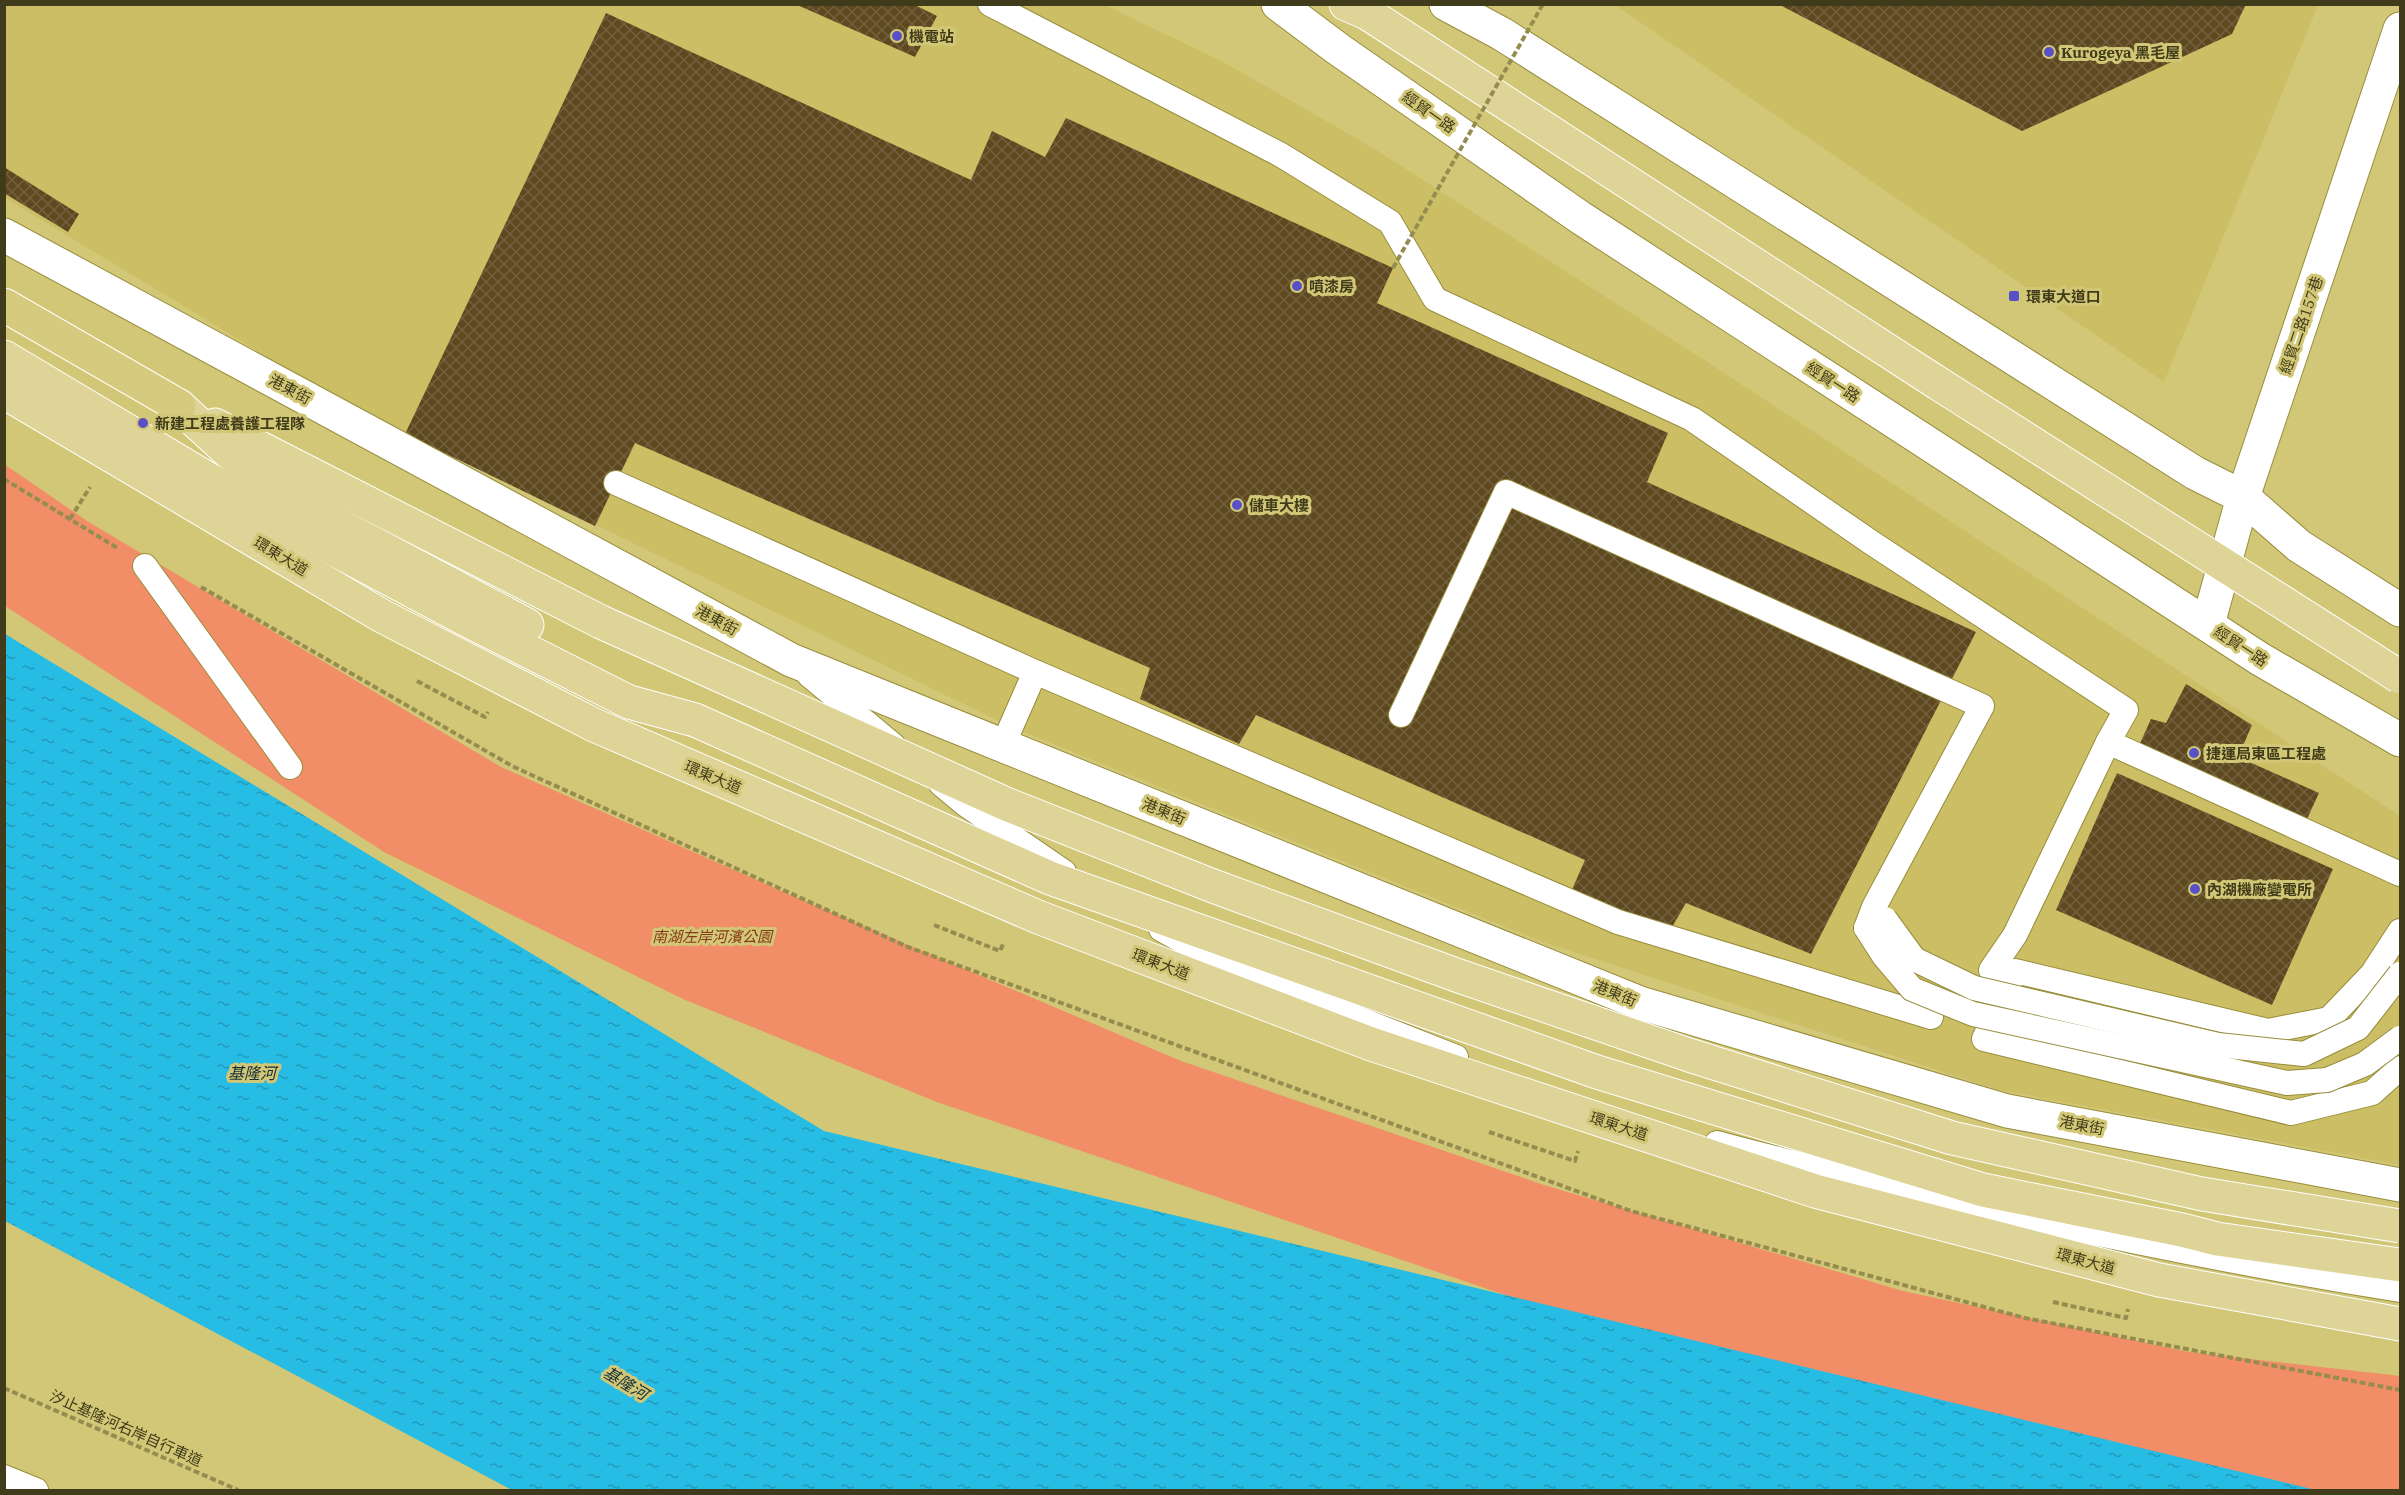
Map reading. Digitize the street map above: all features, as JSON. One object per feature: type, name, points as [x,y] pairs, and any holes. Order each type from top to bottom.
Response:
[{"type":"highway","points":[[1346,4],[1367,13],[1936,382],[2400,677]]},
{"type":"highway","points":[[4,305],[179,406],[601,622],[1006,804],[1213,886],[1459,976],[1689,1055],[1952,1138],[2202,1194],[2400,1226]]},
{"type":"highway","points":[[4,357],[255,507],[463,618],[628,702],[695,720],[1050,878],[1597,1072],[1983,1190],[2217,1239],[2400,1265]]},
{"type":"highway","name":"環東大道","points":[[4,392],[382,616],[594,725],[1038,917],[1371,1044],[1815,1191],[2159,1280],[2400,1324]]},
{"type":"highway","points":[[179,406],[267,487],[642,685],[695,720]]},
{"type":"street","name":"經貿一路","points":[[1278,4],[1338,49],[1581,218],[2260,659],[2400,740]]},
{"type":"street","points":[[1446,4],[1503,34],[2195,473],[2243,497],[2299,546],[2400,610]]},
{"type":"street","name":"經貿二路157巷","points":[[2208,624],[2243,497],[2400,28]]},
{"type":"street","name":"港東街","points":[[4,235],[791,660],[1640,1003],[2007,1111],[2400,1185]]},
{"type":"lane","points":[[990,4],[1281,155],[1390,222],[1435,299],[1692,419],[1872,543],[2126,710],[2108,742],[2015,935],[1991,970]]},
{"type":"lane","points":[[616,483],[1035,672],[1618,922],[1931,1017]]},
{"type":"lane","points":[[1401,715],[1506,492],[1982,706],[1875,918],[1884,956],[1912,989],[1973,1014],[2287,1083],[2327,1080],[2365,1064],[2400,1038]]},
{"type":"lane","points":[[145,566],[290,767]]},
{"type":"lane","points":[[791,660],[965,804],[1070,877],[1226,966],[1480,1066],[1624,1118],[1786,1161],[2063,1227],[2273,1269],[2400,1290]]},
{"type":"lane","points":[[1003,746],[1035,672]]},
{"type":"lane","points":[[2108,742],[2400,874]]},
{"type":"lane","points":[[1875,918],[1914,959],[1974,988],[2218,1045],[2304,1054],[2358,1028],[2400,974]]},
{"type":"lane","points":[[2400,931],[2372,974],[2330,1019],[2268,1031],[2015,971],[1984,1039],[2291,1113],[2372,1093],[2400,1068]]},
{"type":"lane","points":[[4,1477],[36,1491]]},
{"type":"path","points":[[1393,268],[1543,4]]},
{"type":"path","name":"汐止基隆河右岸自行車道","points":[[4,1388],[238,1491]]},
{"type":"shaded area","points":[[4,5],[1105,5],[1225,63],[1373,148],[1698,356],[2400,816],[2400,1165],[1999,1090],[1543,942],[1011,727],[337,399],[5,198]]},
{"type":"shaded area","points":[[1615,5],[2318,5],[2164,382]]},
{"type":"green space","name":"南湖左岸河濱公園","points":[[4,464],[87,521],[501,767],[779,890],[1181,1061],[1544,1185],[1903,1291],[2188,1352],[2400,1376],[2400,1490],[2248,1490],[1779,1388],[937,1102],[683,999],[384,852],[5,606]]},
{"type":"water","name":"基隆河","points":[[5,634],[824,1131],[2316,1490],[512,1490],[5,1221]]},
{"type":"building","name":"機電站","points":[[795,4],[913,4],[937,16],[915,57]]},
{"type":"building","points":[[1778,4],[2246,4],[2232,34],[2022,131]]},
{"type":"building","name":"儲車大樓","points":[[606,13],[971,180],[992,131],[1045,157],[1066,118],[1393,268],[1377,303],[1668,433],[1647,482],[1976,632],[1811,954],[1686,903],[1668,934],[1571,892],[1585,860],[1256,715],[1239,744],[1140,699],[1150,668],[635,443],[595,526],[405,434]]},
{"type":"building","points":[[4,167],[79,214],[68,232],[4,193]]},
{"type":"building","name":"捷運局東區工程處","points":[[2186,684],[2252,725],[2238,757],[2319,793],[2306,821],[2138,748],[2151,719],[2166,723]]},
{"type":"building","name":"內湖機廠變電所","points":[[2117,773],[2333,869],[2272,1005],[2056,910]]},
{"type":"place","name":"機電站","points":[[897,36]]},
{"type":"place","name":"Kurogeya 黑毛屋","points":[[2049,52]]},
{"type":"place","name":"噴漆房","points":[[1297,286]]},
{"type":"place","name":"環東大道口","points":[[2014,296]]},
{"type":"place","name":"新建工程處養護工程隊","points":[[143,423]]},
{"type":"place","name":"儲車大樓","points":[[1237,505]]},
{"type":"place","name":"捷運局東區工程處","points":[[2194,753]]},
{"type":"place","name":"內湖機廠變電所","points":[[2195,889]]}]
